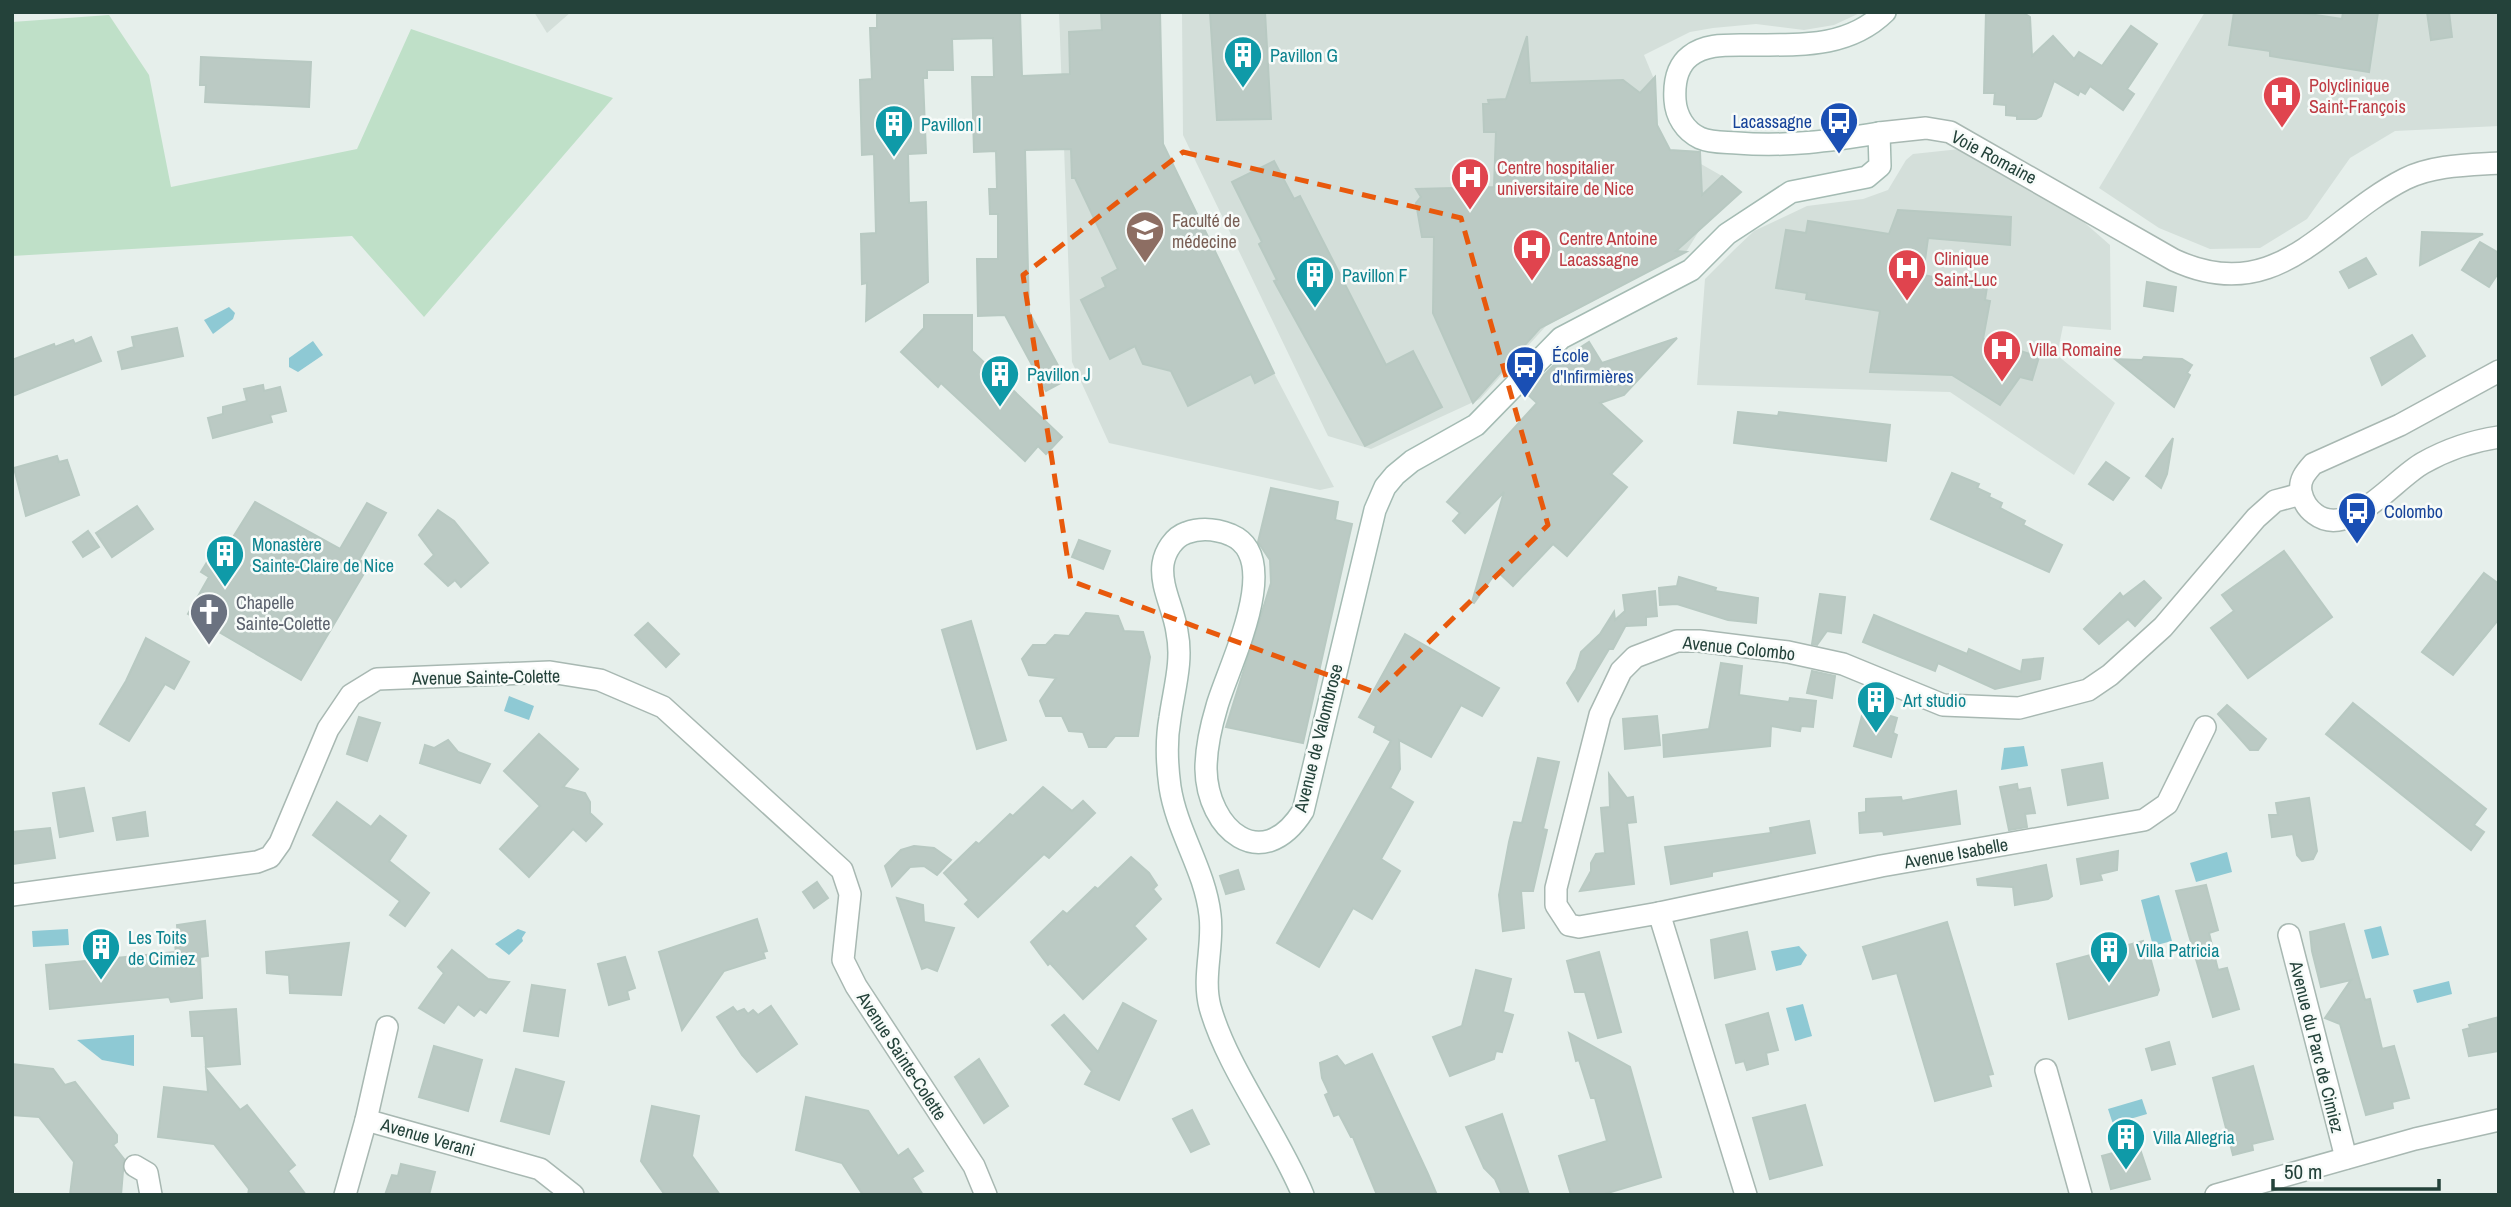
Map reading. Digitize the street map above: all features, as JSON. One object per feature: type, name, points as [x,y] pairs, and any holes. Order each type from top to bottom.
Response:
[{"type":"street","name":"Voie Romaine","points":[[1885,12],[1872,25],[1843,39],[1800,44],[1718,46],[1699,50],[1687,58],[1679,71],[1675,97],[1684,125],[1705,140],[1792,146],[1926,128],[1950,132],[2174,260],[2195,270],[2215,273],[2248,273],[2273,268],[2299,254],[2406,178],[2452,166],[2499,163]]},
{"type":"street","name":"Avenue de Valombrose","points":[[1303,1195],[1240,1073],[1210,1006],[1207,978],[1211,937],[1206,892],[1177,817],[1170,787],[1167,744],[1179,654],[1178,632],[1163,582],[1163,562],[1170,544],[1184,533],[1207,528],[1241,540],[1252,556],[1254,591],[1217,704],[1208,745],[1206,771],[1219,818],[1230,832],[1245,841],[1263,842],[1281,838],[1293,827],[1303,811],[1375,510],[1385,487],[1395,475],[1412,461],[1476,425],[1561,338],[1692,270],[1727,234],[1756,213],[1791,192],[1871,176],[1881,162],[1879,133]]},
{"type":"street","points":[[2499,371],[2400,425],[2313,464],[2304,474],[2301,494],[2308,508],[2318,517],[2329,522],[2342,522],[2356,515],[2421,464],[2453,448],[2499,437]]},
{"type":"street","name":"Avenue Colombo","points":[[1659,914],[1579,927],[1569,925],[1556,905],[1556,888],[1600,715],[1621,671],[1636,657],[1677,641],[1699,641],[1788,652],[1843,664],[1943,705],[2019,708],[2088,690],[2110,675],[2163,626],[2256,518],[2275,501],[2301,494]]},
{"type":"street","name":"Avenue Sainte-Colette","points":[[12,895],[257,862],[270,856],[280,843],[328,729],[351,695],[377,679],[550,672],[600,680],[663,707],[842,870],[850,894],[844,961],[856,986],[974,1166],[986,1195]]},
{"type":"street","name":"Avenue Isabelle","points":[[1659,914],[1881,866],[2144,820],[2167,804],[2205,727]]},
{"type":"street","points":[[1659,914],[1746,1195]]},
{"type":"street","name":"Avenue du Parc de Cimiez","points":[[2289,935],[2346,1158]]},
{"type":"street","name":"Avenue Verani","points":[[387,1027],[366,1119],[540,1170],[573,1195]]},
{"type":"street","points":[[2046,1070],[2081,1195]]},
{"type":"street","points":[[345,1195],[366,1119]]},
{"type":"street","points":[[2216,1195],[2346,1158],[2499,1120]]},
{"type":"street","points":[[135,1166],[147,1173],[151,1195]]},
{"type":"highlighted area","points":[[1183,152],[1461,218],[1548,525],[1377,693],[1071,581],[1023,275]]},
{"type":"shaded area","points":[[534,12],[571,12],[547,33]]},
{"type":"shaded area","name":"Faculté de médecine","points":[[1059,12],[1160,12],[1163,144],[1274,373],[1334,487],[1320,490],[1109,443],[1072,362]]},
{"type":"shaded area","name":"Centre hospitalier universitaire de Nice","points":[[1182,12],[1862,12],[1834,25],[1804,30],[1756,24],[1690,32],[1644,55],[1654,79],[1657,125],[1669,150],[1700,151],[1701,164],[1722,176],[1741,192],[1699,231],[1686,252],[1546,326],[1480,399],[1371,449],[1328,436],[1183,135]]},
{"type":"shaded area","name":"Polyclinique Saint-François","points":[[2205,12],[2499,12],[2499,126],[2395,131],[2350,158],[2307,219],[2260,248],[2210,249],[2159,228],[2099,188]]},
{"type":"shaded area","name":"Clinique Saint-Luc","points":[[1960,149],[2078,217],[2110,245],[2111,330],[2063,326],[2057,355],[2115,403],[2074,475],[1950,392],[1697,385],[1705,279],[1754,231],[1807,206],[1863,199],[1888,190],[1906,160],[1913,154]]},
{"type":"green space","points":[[109,15],[149,75],[171,187],[357,149],[411,29],[613,98],[424,317],[352,236],[12,256],[12,22]]},
{"type":"water","points":[[229,307],[235,313],[233,319],[213,334],[204,320]]},
{"type":"water","points":[[313,341],[323,355],[298,372],[289,367],[289,358]]},
{"type":"water","points":[[509,696],[534,706],[529,720],[504,711]]},
{"type":"water","points":[[2024,746],[2028,766],[2001,770],[2004,748]]},
{"type":"water","points":[[2227,852],[2232,872],[2196,882],[2190,863]]},
{"type":"water","points":[[2159,895],[2172,941],[2153,946],[2141,900]]},
{"type":"water","points":[[2381,926],[2389,955],[2372,959],[2364,930]]},
{"type":"water","points":[[68,929],[69,945],[33,947],[32,931]]},
{"type":"water","points":[[518,929],[526,932],[523,941],[509,955],[495,944]]},
{"type":"water","points":[[1799,946],[1807,955],[1801,965],[1776,971],[1771,951]]},
{"type":"water","points":[[2449,981],[2452,994],[2417,1003],[2413,990]]},
{"type":"water","points":[[1803,1004],[1812,1036],[1795,1041],[1786,1008]]},
{"type":"water","points":[[134,1035],[134,1066],[102,1060],[77,1040]]},
{"type":"water","points":[[2142,1099],[2147,1114],[2113,1124],[2108,1109]]},
{"type":"building","points":[[877,12],[1020,12],[1022,76],[1070,74],[1069,32],[1102,30],[1101,12],[1160,12],[1163,144],[1274,373],[1255,383],[1251,374],[1188,406],[1171,371],[1143,364],[1135,346],[1110,359],[1081,300],[1106,287],[1102,278],[1118,269],[1075,178],[1072,178],[1071,149],[1025,150],[1029,312],[1066,380],[1046,391],[1005,315],[978,316],[977,259],[998,259],[998,214],[990,214],[989,189],[997,189],[996,151],[974,152],[972,77],[994,77],[993,38],[952,39],[953,70],[927,70],[927,78],[923,78],[926,153],[908,154],[909,203],[926,202],[928,282],[866,321],[867,283],[862,284],[861,234],[876,233],[874,154],[862,155],[860,80],[872,79],[870,28],[877,28]]},
{"type":"building","name":"Pavillon G","points":[[1210,12],[1265,12],[1271,119],[1217,120]]},
{"type":"building","points":[[1986,12],[2022,12],[2030,17],[2032,56],[2053,36],[2074,59],[2079,52],[2102,66],[2131,26],[2157,44],[2127,89],[2134,94],[2123,110],[2090,86],[2085,94],[2080,91],[2078,95],[2054,81],[2041,116],[2036,119],[2017,119],[2017,116],[2006,115],[2006,105],[1994,104],[1995,93],[1984,93]]},
{"type":"building","points":[[2234,12],[2296,12],[2342,19],[2343,12],[2378,12],[2369,72],[2270,56],[2270,51],[2229,45]]},
{"type":"building","points":[[2427,12],[2449,12],[2452,37],[2431,40]]},
{"type":"building","name":"Centre Antoine Lacassagne","points":[[1527,36],[1530,83],[1623,80],[1640,93],[1655,77],[1657,125],[1670,150],[1700,152],[1702,195],[1722,176],[1741,192],[1676,251],[1686,252],[1540,328],[1473,403],[1433,313],[1434,237],[1422,237],[1416,203],[1421,197],[1416,189],[1494,187],[1496,132],[1484,132],[1483,104],[1489,104],[1488,100],[1506,99]]},
{"type":"building","points":[[201,57],[311,62],[309,107],[205,102],[206,85],[200,85]]},
{"type":"building","name":"Pavillon F","points":[[1274,161],[1294,199],[1300,196],[1386,365],[1413,351],[1442,407],[1365,446],[1274,281],[1277,280],[1259,244],[1262,242],[1232,182]]},
{"type":"building","points":[[1898,210],[2011,217],[2010,245],[1928,238],[1923,275],[1987,287],[1985,300],[1990,301],[1983,339],[2039,357],[2032,380],[2020,377],[2000,405],[1952,375],[1870,372],[1880,311],[1806,299],[1807,293],[1776,288],[1786,230],[1806,233],[1808,221],[1889,234]]},
{"type":"building","points":[[2422,232],[2483,234],[2420,265]]},
{"type":"building","points":[[2480,242],[2499,253],[2499,272],[2489,287],[2462,270]]},
{"type":"building","points":[[2366,258],[2376,274],[2349,288],[2340,272]]},
{"type":"building","points":[[2147,282],[2176,287],[2173,311],[2144,306]]},
{"type":"building","name":"Pavillon J","points":[[924,315],[972,315],[972,351],[1062,437],[1046,454],[1038,446],[1025,461],[941,383],[938,387],[901,352],[924,328]]},
{"type":"building","points":[[177,328],[183,356],[122,369],[118,352],[134,347],[132,337]]},
{"type":"building","points":[[2412,335],[2425,356],[2382,385],[2371,358]]},
{"type":"building","points":[[91,337],[101,361],[12,396],[12,360],[54,344],[55,347],[73,340],[75,344]]},
{"type":"building","points":[[1677,338],[1624,395],[1600,403],[1642,441],[1611,474],[1627,487],[1567,556],[1553,544],[1513,586],[1497,571],[1474,603],[1472,602],[1504,492],[1465,533],[1453,521],[1460,513],[1447,502],[1537,403],[1526,393],[1555,364],[1589,342],[1602,363]]},
{"type":"building","points":[[2144,357],[2182,359],[2192,365],[2187,373],[2190,375],[2174,407],[2115,359],[2142,360]]},
{"type":"building","points":[[263,385],[264,391],[280,387],[286,411],[270,415],[272,422],[213,438],[208,418],[223,414],[223,407],[247,401],[244,389]]},
{"type":"building","points":[[1738,412],[1778,416],[1779,412],[1890,425],[1886,461],[1734,443]]},
{"type":"building","points":[[2173,438],[2167,474],[2161,488],[2146,476]]},
{"type":"building","points":[[57,456],[59,462],[67,460],[79,495],[26,516],[14,468]]},
{"type":"building","points":[[2106,462],[2129,478],[2113,500],[2089,484]]},
{"type":"building","points":[[1952,473],[1979,484],[1977,488],[2002,503],[2000,508],[2025,521],[2023,525],[2062,545],[2049,572],[1931,519]]},
{"type":"building","points":[[1271,488],[1338,502],[1335,520],[1352,524],[1303,743],[1226,727],[1271,583],[1270,560],[1258,542]]},
{"type":"building","name":"Monastère Sainte-Claire de Nice","points":[[255,502],[340,549],[367,503],[386,513],[359,560],[369,565],[301,680],[188,614],[209,577],[201,572],[212,554],[220,558]]},
{"type":"building","points":[[137,506],[153,529],[112,557],[96,533]]},
{"type":"building","points":[[438,510],[454,521],[488,563],[461,587],[455,580],[448,586],[425,564],[434,555],[419,535]]},
{"type":"building","points":[[88,531],[99,547],[83,557],[73,542]]},
{"type":"building","points":[[1079,540],[1110,551],[1103,569],[1072,557]]},
{"type":"building","points":[[2284,551],[2332,617],[2248,678],[2211,628],[2234,611],[2222,595]]},
{"type":"building","points":[[2484,573],[2499,584],[2499,619],[2453,675],[2422,652]]},
{"type":"building","points":[[1679,577],[1716,588],[1715,591],[1758,598],[1756,623],[1728,620],[1677,604],[1660,605],[1659,588],[1677,586]]},
{"type":"building","points":[[2144,581],[2161,598],[2135,626],[2128,619],[2099,644],[2084,629],[2120,593],[2123,597]]},
{"type":"building","points":[[1655,591],[1657,616],[1646,617],[1646,625],[1627,626],[1627,623],[1578,701],[1567,683],[1576,669],[1581,652],[1600,634],[1614,612],[1615,620],[1625,611],[1623,595]]},
{"type":"building","points":[[1820,594],[1845,597],[1841,633],[1827,631],[1817,645],[1812,644]]},
{"type":"building","points":[[1086,613],[1118,616],[1124,631],[1143,632],[1150,657],[1138,736],[1115,736],[1106,747],[1089,747],[1083,732],[1069,731],[1062,716],[1046,716],[1040,701],[1056,678],[1029,675],[1022,659],[1033,645],[1046,645],[1055,635],[1069,636]]},
{"type":"building","points":[[1874,615],[1967,654],[1969,649],[2021,672],[2023,660],[2043,658],[2040,679],[1995,689],[1938,663],[1935,671],[1863,642]]},
{"type":"building","points":[[971,621],[1006,740],[977,749],[942,630]]},
{"type":"building","points":[[648,623],[679,654],[666,667],[635,635]]},
{"type":"building","points":[[1405,634],[1499,688],[1482,716],[1461,705],[1431,757],[1399,740],[1400,769],[1390,788],[1413,802],[1381,859],[1400,871],[1372,919],[1353,908],[1319,967],[1277,943],[1391,741],[1374,732],[1376,726],[1359,717]]},
{"type":"building","points":[[146,638],[189,662],[174,689],[165,684],[129,741],[100,724],[126,681]]},
{"type":"building","points":[[1721,663],[1742,666],[1739,695],[1789,702],[1790,698],[1816,701],[1813,727],[1801,726],[1800,731],[1771,726],[1770,746],[1664,757],[1663,735],[1709,729]]},
{"type":"building","points":[[1812,671],[1835,676],[1832,698],[1807,693]]},
{"type":"building","points":[[2353,703],[2486,809],[2474,825],[2484,832],[2471,850],[2326,734]]},
{"type":"building","points":[[2227,705],[2266,739],[2258,750],[2250,750],[2218,714]]},
{"type":"building","name":"Art studio","points":[[1864,708],[1897,718],[1893,733],[1897,735],[1891,757],[1854,746]]},
{"type":"building","points":[[1657,716],[1660,745],[1625,749],[1623,719]]},
{"type":"building","points":[[359,717],[380,723],[367,761],[347,754]]},
{"type":"building","points":[[539,734],[578,769],[563,787],[585,793],[590,802],[590,813],[602,824],[586,841],[573,829],[529,877],[500,849],[540,806],[504,771]]},
{"type":"building","points":[[448,740],[458,752],[490,764],[480,783],[420,763],[425,745],[434,748]]},
{"type":"building","points":[[1538,758],[1559,762],[1543,829],[1547,830],[1533,891],[1521,891],[1524,928],[1503,931],[1499,895],[1509,842],[1514,822],[1522,823]]},
{"type":"building","points":[[2102,763],[2108,798],[2068,805],[2062,770]]},
{"type":"building","points":[[1609,774],[1627,798],[1633,797],[1636,822],[1627,823],[1634,884],[1580,891],[1591,871],[1591,863],[1596,854],[1605,853],[1601,808],[1610,807]]},
{"type":"building","points":[[2017,784],[2018,790],[2030,788],[2035,813],[2025,814],[2027,827],[2009,830],[2000,787]]},
{"type":"building","points":[[1043,787],[1072,811],[1083,801],[1095,813],[1049,858],[1044,854],[978,917],[965,904],[969,900],[944,873],[976,842],[979,844]]},
{"type":"building","points":[[84,788],[93,831],[60,837],[53,793]]},
{"type":"building","points":[[1956,791],[1960,824],[1884,835],[1883,831],[1860,833],[1859,813],[1866,812],[1866,799],[1901,797],[1902,801]]},
{"type":"building","points":[[2309,798],[2317,851],[2313,859],[2302,861],[2297,855],[2293,834],[2272,837],[2269,815],[2278,815],[2276,803]]},
{"type":"building","points":[[337,802],[371,827],[380,816],[406,836],[389,861],[429,893],[405,926],[390,915],[400,901],[313,835]]},
{"type":"building","points":[[145,812],[148,836],[117,840],[113,818]]},
{"type":"building","points":[[1809,821],[1815,853],[1712,872],[1712,876],[1671,884],[1665,847],[1771,833],[1770,828]]},
{"type":"building","points":[[50,828],[55,858],[12,864],[12,832]]},
{"type":"building","points":[[914,846],[934,848],[951,860],[937,875],[924,866],[910,867],[892,886],[885,866],[901,850]]},
{"type":"building","points":[[2118,851],[2117,870],[2100,874],[2102,880],[2081,884],[2077,859]]},
{"type":"building","points":[[1131,857],[1149,873],[1157,885],[1153,889],[1161,899],[1134,926],[1146,939],[1083,999],[1050,963],[1048,965],[1031,942],[1063,911],[1067,914],[1095,887],[1098,889]]},
{"type":"building","points":[[2046,865],[2052,896],[2048,899],[2015,905],[2013,887],[1978,885],[1977,879]]},
{"type":"building","points":[[1238,870],[1244,889],[1226,894],[1220,876]]},
{"type":"building","points":[[817,882],[828,898],[814,908],[803,892]]},
{"type":"building","points":[[2206,885],[2218,930],[2209,933],[2218,970],[2227,968],[2239,1009],[2213,1017],[2176,891]]},
{"type":"building","points":[[897,898],[923,905],[924,922],[954,928],[937,971],[927,967],[922,969]]},
{"type":"building","points":[[757,919],[767,951],[763,952],[765,958],[724,971],[682,1030],[659,952]]},
{"type":"building","name":"Les Toits de Cimiez","points":[[205,921],[208,956],[200,957],[202,998],[171,1002],[169,997],[50,1009],[46,965],[176,952],[174,937],[178,936],[177,925]]},
{"type":"building","points":[[1947,922],[1993,1074],[1988,1075],[1991,1086],[1935,1101],[1897,973],[1873,979],[1863,947]]},
{"type":"building","points":[[2344,924],[2365,1000],[2370,999],[2382,1049],[2394,1046],[2409,1098],[2392,1102],[2393,1108],[2366,1115],[2340,1024],[2325,1018],[2351,980],[2321,987],[2312,951],[2310,932]]},
{"type":"building","points":[[1747,932],[1755,969],[1715,978],[1711,940]]},
{"type":"building","name":"Villa Patricia","points":[[2143,941],[2144,946],[2147,946],[2159,990],[2157,995],[2069,1019],[2057,964]]},
{"type":"building","points":[[349,943],[341,995],[290,993],[289,975],[267,973],[266,952]]},
{"type":"building","points":[[452,950],[488,979],[509,982],[486,1013],[480,1009],[474,1016],[458,1004],[444,1023],[419,1008],[444,973],[438,967]]},
{"type":"building","points":[[1599,952],[1621,1032],[1598,1038],[1585,992],[1575,992],[1567,961]]},
{"type":"building","points":[[625,957],[635,988],[627,991],[629,999],[609,1005],[598,964]]},
{"type":"building","points":[[1476,970],[1511,979],[1503,1012],[1513,1015],[1502,1052],[1496,1051],[1494,1059],[1450,1076],[1433,1037],[1462,1026]]},
{"type":"building","points":[[532,985],[565,990],[558,1036],[524,1031]]},
{"type":"building","points":[[1123,1003],[1156,1021],[1119,1100],[1085,1084],[1092,1071],[1052,1025],[1064,1015],[1098,1052]]},
{"type":"building","points":[[771,1006],[797,1044],[757,1072],[742,1055],[717,1017],[733,1007],[737,1012],[744,1009],[748,1014],[753,1010],[758,1015]]},
{"type":"building","points":[[236,1009],[240,1064],[206,1067],[204,1036],[192,1036],[190,1012]]},
{"type":"building","points":[[1768,1013],[1778,1050],[1766,1053],[1768,1064],[1747,1070],[1744,1061],[1736,1063],[1726,1025]]},
{"type":"building","points":[[2499,1017],[2499,1051],[2469,1056],[2463,1030],[2470,1028],[2469,1025]]},
{"type":"building","points":[[1569,1033],[1630,1067],[1661,1177],[1601,1195],[1571,1195],[1559,1156],[1607,1141],[1595,1098],[1591,1098],[1579,1060],[1576,1061]]},
{"type":"building","points":[[2169,1042],[2175,1064],[2152,1070],[2146,1049]]},
{"type":"building","points":[[434,1046],[482,1060],[468,1111],[419,1097]]},
{"type":"building","points":[[1372,1054],[1437,1195],[1377,1195],[1353,1137],[1339,1114],[1334,1116],[1325,1095],[1329,1093],[1322,1078],[1320,1063],[1337,1056],[1345,1066]]},
{"type":"building","points":[[979,1059],[1008,1106],[984,1123],[955,1077]]},
{"type":"building","points":[[12,1064],[53,1069],[65,1085],[75,1082],[117,1135],[117,1142],[113,1145],[124,1159],[121,1195],[70,1195],[74,1162],[39,1117],[12,1115]]},
{"type":"building","points":[[2253,1066],[2273,1139],[2252,1144],[2253,1150],[2233,1155],[2213,1078]]},
{"type":"building","points":[[206,1069],[240,1110],[247,1105],[295,1165],[288,1171],[306,1195],[248,1195],[249,1189],[214,1144],[158,1137],[164,1087],[208,1092]]},
{"type":"building","points":[[516,1069],[564,1082],[549,1134],[501,1121]]},
{"type":"building","points":[[806,1097],[868,1111],[898,1156],[908,1149],[923,1171],[912,1178],[923,1195],[863,1195],[842,1163],[796,1150]]},
{"type":"building","points":[[1805,1105],[1822,1165],[1770,1179],[1753,1118]]},
{"type":"building","points":[[652,1106],[699,1116],[692,1156],[720,1195],[665,1195],[641,1161]]},
{"type":"building","points":[[1192,1110],[1209,1144],[1191,1152],[1173,1119]]},
{"type":"building","points":[[1502,1114],[1529,1195],[1502,1195],[1495,1179],[1484,1168],[1466,1127]]},
{"type":"building","name":"Villa Allegria","points":[[2139,1146],[2150,1179],[2111,1189],[2102,1156]]},
{"type":"building","points":[[401,1164],[435,1172],[429,1195],[385,1195],[392,1175],[398,1176]]},
{"type":"place","name":"Pavillon G","points":[[1243,89]]},
{"type":"place","name":"Polyclinique Saint-François","points":[[2282,129]]},
{"type":"place","name":"Lacassagne","points":[[1839,155]]},
{"type":"place","name":"Pavillon I","points":[[894,158]]},
{"type":"place","name":"Centre hospitalier universitaire de Nice","points":[[1470,211]]},
{"type":"place","name":"Faculté de médecine","points":[[1145,264]]},
{"type":"place","name":"Centre Antoine Lacassagne","points":[[1532,282]]},
{"type":"place","name":"Clinique Saint-Luc","points":[[1907,302]]},
{"type":"place","name":"Pavillon F","points":[[1315,309]]},
{"type":"place","name":"Villa Romaine","points":[[2002,383]]},
{"type":"place","name":"École d'Infirmières","points":[[1525,399]]},
{"type":"place","name":"Pavillon J","points":[[1000,408]]},
{"type":"place","name":"Colombo","points":[[2357,545]]},
{"type":"place","name":"Monastère Sainte-Claire de Nice","points":[[225,588]]},
{"type":"place","name":"Chapelle Sainte-Colette","points":[[209,646]]},
{"type":"place","name":"Art studio","points":[[1876,734]]},
{"type":"place","name":"Les Toits de Cimiez","points":[[101,981]]},
{"type":"place","name":"Villa Patricia","points":[[2109,984]]},
{"type":"place","name":"Villa Allegria","points":[[2126,1171]]}]
